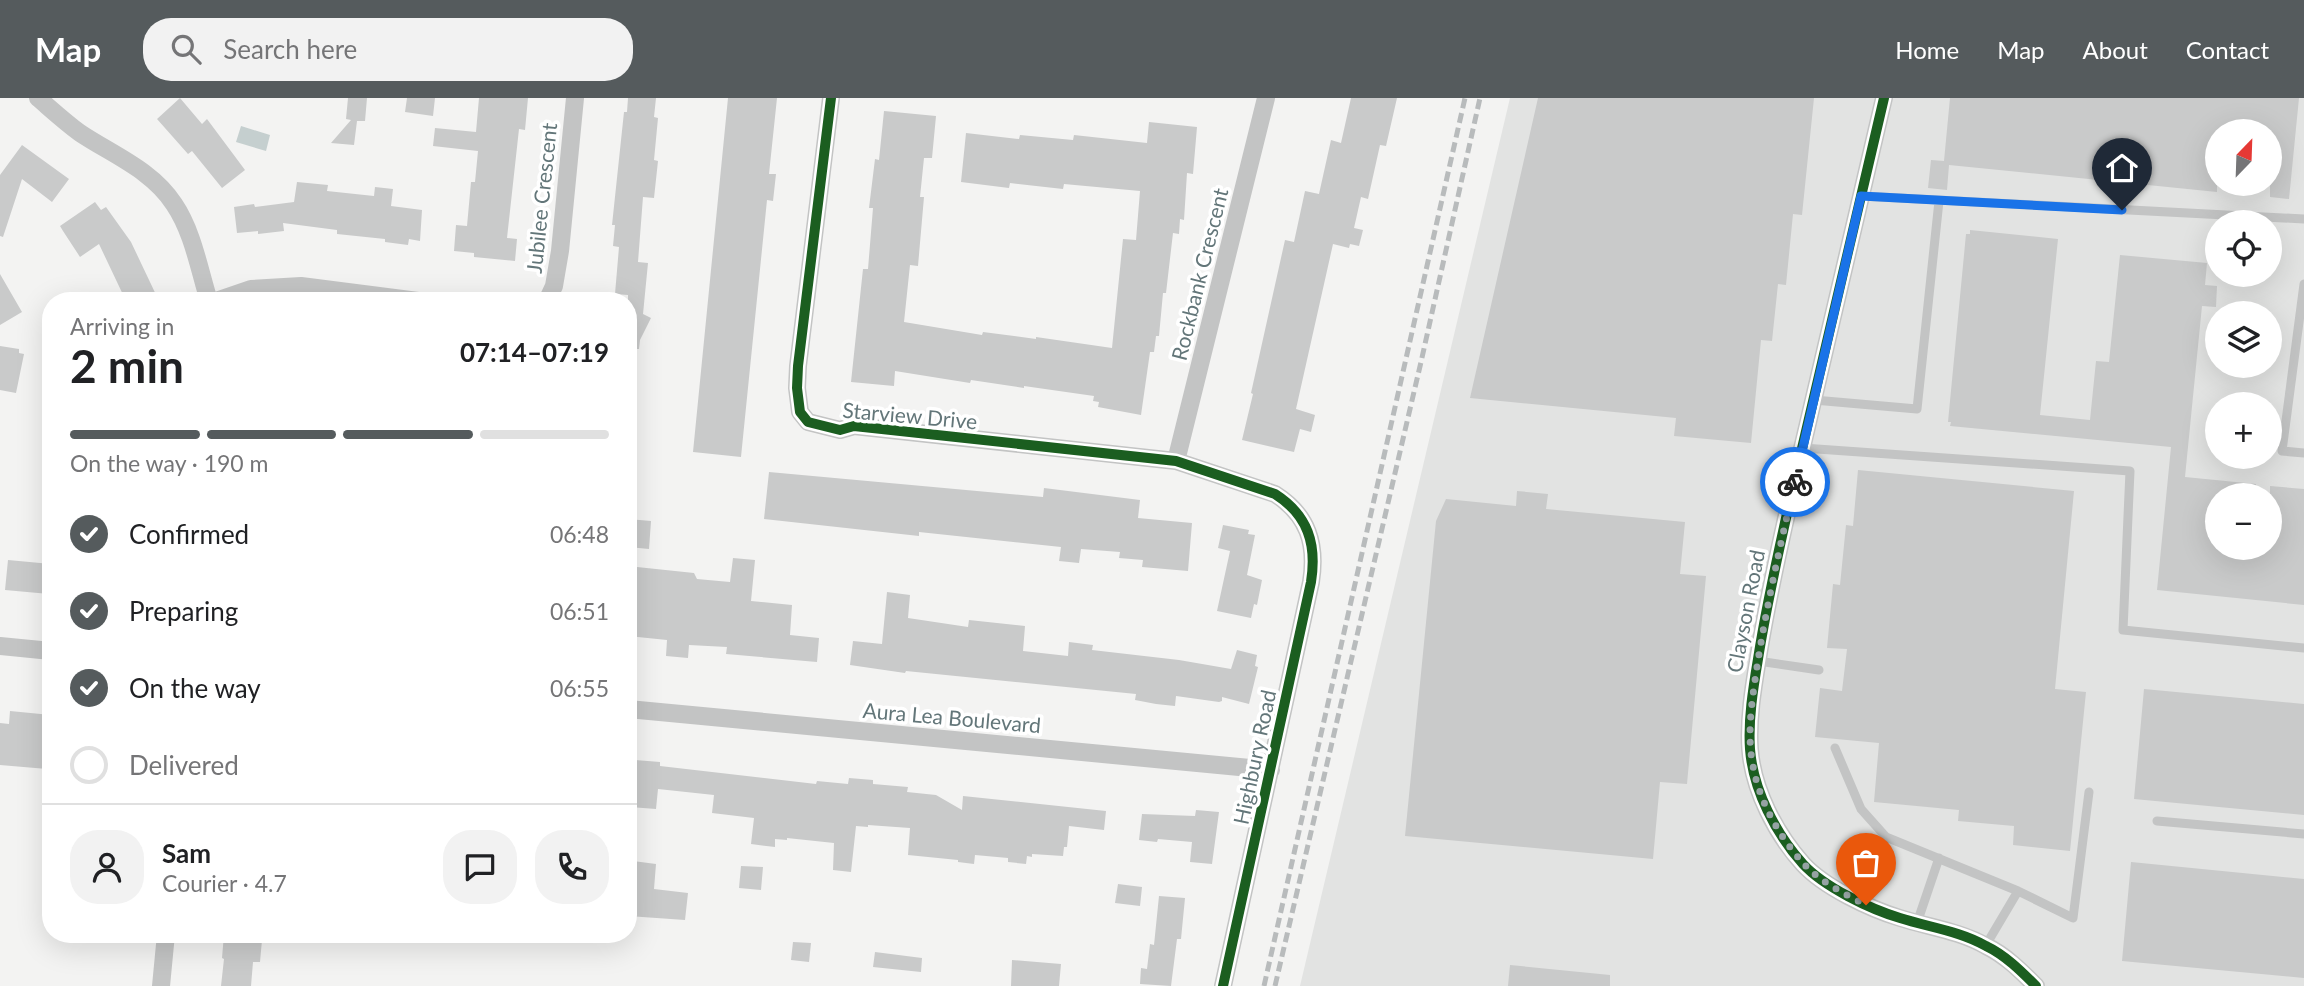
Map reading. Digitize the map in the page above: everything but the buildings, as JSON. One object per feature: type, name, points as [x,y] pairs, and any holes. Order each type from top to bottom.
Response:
[{"type":"street","points":[[38,98],[81,134],[142,171],[174,204],[186,228],[206,292]]},
{"type":"street","name":"Jubilee Crescent","points":[[551,292],[561,251],[575,98]]},
{"type":"street","name":"Starview Drive","points":[[831,98],[798,366],[800,412],[808,422],[840,430],[854,426],[1176,461],[1275,494],[1289,503],[1302,517],[1309,536]]},
{"type":"street","name":"Rockbank Crescent","points":[[1176,461],[1266,98]]},
{"type":"street","name":"Clayson Road","points":[[1884,98],[1769,590],[1752,701],[1750,749],[1759,788],[1780,831],[1804,865],[1849,896],[1889,915],[1986,945],[2021,971],[2035,986]]},
{"type":"street","points":[[242,292],[301,286],[348,292]]},
{"type":"street","name":"Highbury Road","points":[[1223,986],[1311,582],[1314,561],[1309,536]]},
{"type":"street","points":[[0,646],[42,650]]},
{"type":"street","name":"Aura Lea Boulevard","points":[[637,710],[1271,770]]},
{"type":"street","points":[[161,986],[165,943]]},
{"type":"lane","points":[[1861,196],[2304,219]]},
{"type":"lane","points":[[1814,400],[1917,409],[1939,201]]},
{"type":"lane","points":[[2304,284],[2282,451],[2304,453]]},
{"type":"lane","points":[[1802,448],[2130,471],[2123,630],[2304,648]]},
{"type":"lane","points":[[1758,661],[1819,670]]},
{"type":"lane","points":[[1835,748],[1861,809],[1886,837],[2018,891],[2073,918],[2089,792]]},
{"type":"lane","points":[[2157,821],[2304,834]]},
{"type":"lane","points":[[1849,896],[1861,885],[1886,837]]},
{"type":"lane","points":[[1917,923],[1939,858]]},
{"type":"lane","points":[[1986,945],[2018,891]]},
{"type":"shaded area","points":[[1510,98],[2304,98],[2304,986],[1300,986]]},
{"type":"shaded area","points":[[241,126],[270,135],[266,151],[236,142]]},
{"type":"railway","points":[[1264,986],[1465,98]]},
{"type":"railway","points":[[1275,986],[1480,98]]},
{"type":"cycle path","points":[[831,98],[798,366],[800,412],[808,422],[840,430],[854,426],[1176,461],[1275,494],[1295,511],[1308,532],[1313,555],[1311,582],[1223,986]]},
{"type":"cycle path","points":[[1884,98],[1770,594],[1751,704],[1752,764],[1761,795],[1775,825],[1793,852],[1812,873],[1835,889],[1875,909],[1976,941],[2006,959],[2036,986]]},
{"type":"way so far","points":[[1795,482],[1769,590],[1754,683],[1750,749],[1753,767],[1767,808],[1804,865],[1866,905]]},
{"type":"route","points":[[1795,482],[1861,196],[2122,210]]}]
